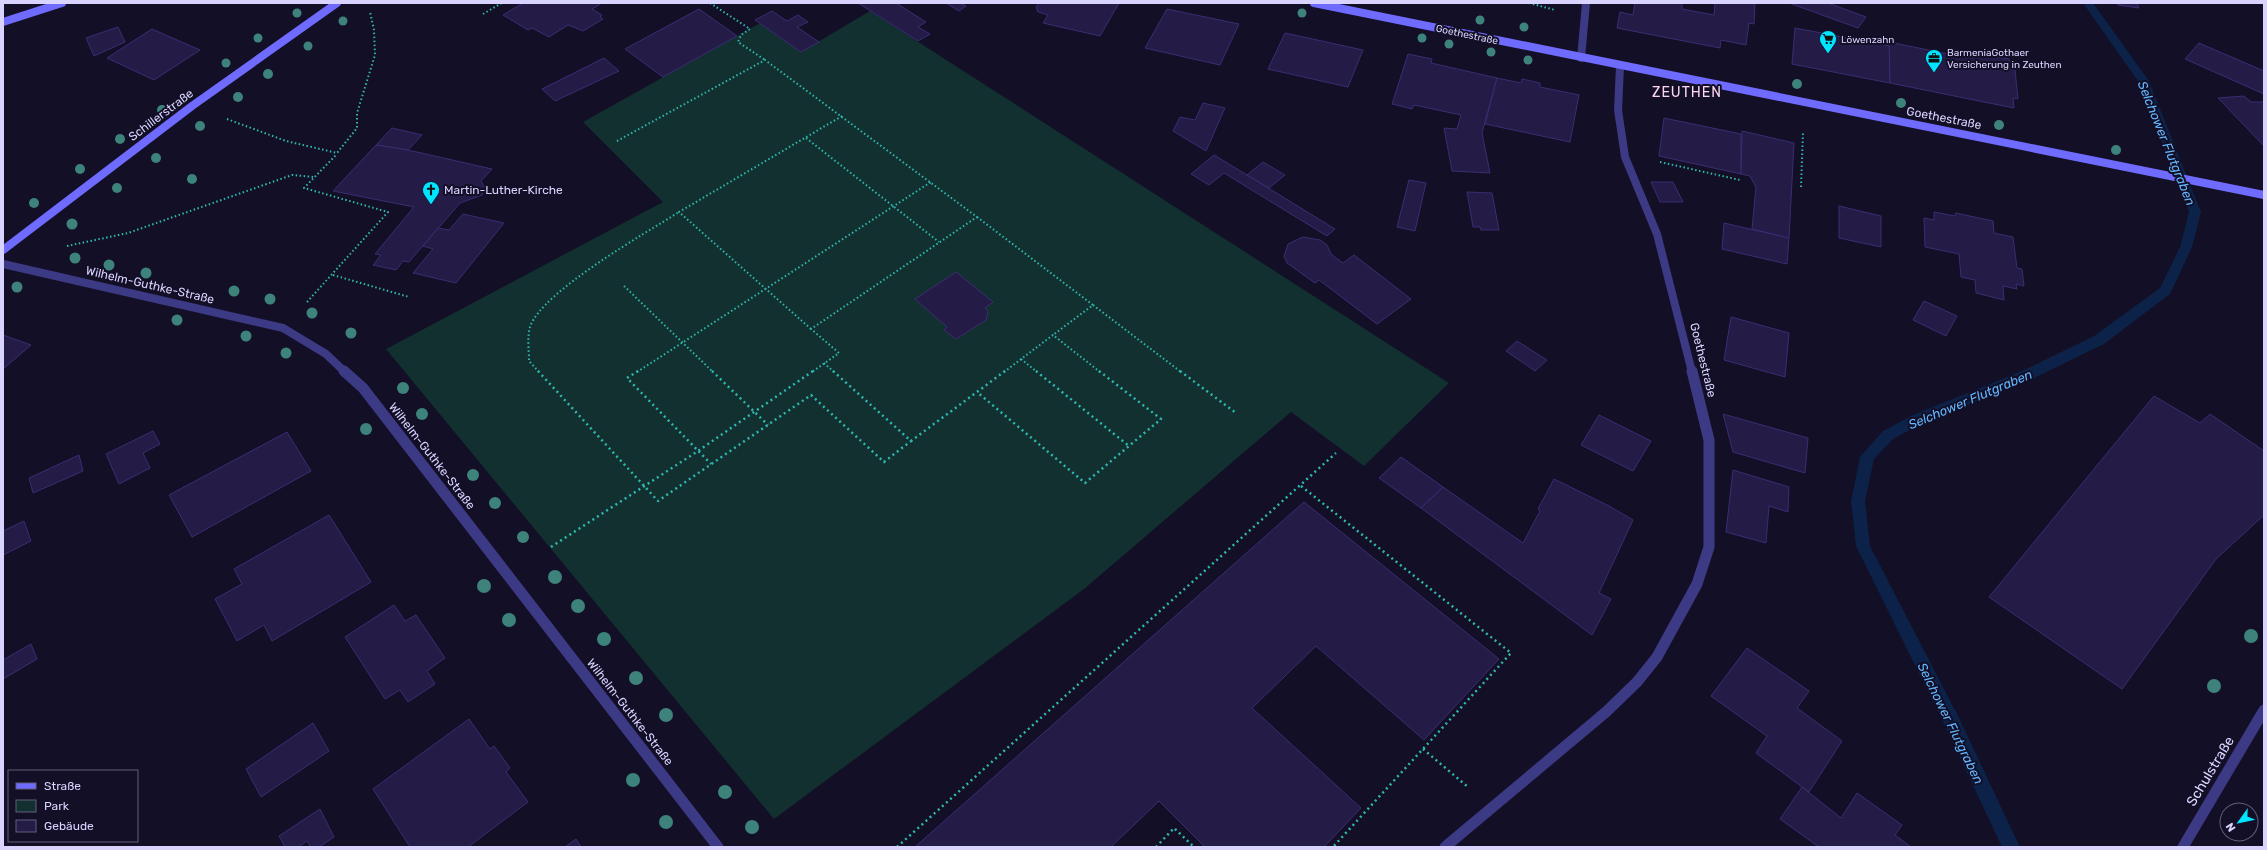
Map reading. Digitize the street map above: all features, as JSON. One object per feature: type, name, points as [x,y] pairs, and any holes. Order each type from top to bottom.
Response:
[{"type":"main road","points":[[3,22],[62,3]]},
{"type":"main road","name":"Schillerstraße","points":[[3,250],[192,106],[337,3]]},
{"type":"main road","name":"Goethestraße","points":[[1314,3],[2264,195]]},
{"type":"street","points":[[1581,58],[1586,3]]},
{"type":"street","name":"Goethestraße","points":[[1445,847],[1606,712],[1637,682],[1657,657],[1697,584],[1709,547],[1709,440],[1657,234],[1625,157],[1618,110],[1620,66]]},
{"type":"street","name":"Wilhelm-Guthke-Straße","points":[[3,264],[283,328],[326,354],[363,388],[718,847]]},
{"type":"street","name":"Schulstraße","points":[[2183,847],[2264,710]]},
{"type":"path","points":[[483,14],[502,3]]},
{"type":"path","points":[[710,3],[750,29],[741,35],[738,42],[765,60],[931,182],[1236,413]]},
{"type":"path","points":[[307,302],[333,275],[388,212],[304,188],[358,128],[357,113],[375,55],[374,30],[370,12]]},
{"type":"path","points":[[617,141],[765,60]]},
{"type":"path","points":[[842,116],[680,212],[597,264],[548,299],[530,327],[529,361],[658,501],[811,395],[884,462],[1092,305]]},
{"type":"path","points":[[226,119],[286,141],[337,153]]},
{"type":"path","points":[[1801,187],[1803,129]]},
{"type":"path","points":[[805,138],[939,242]]},
{"type":"path","points":[[1655,161],[1740,180]]},
{"type":"path","points":[[59,248],[128,233],[292,175],[314,177]]},
{"type":"path","points":[[711,464],[627,378],[931,182]]},
{"type":"path","points":[[551,547],[698,450],[839,353],[680,212]]},
{"type":"path","points":[[811,329],[977,217]]},
{"type":"path","points":[[333,275],[409,297]]},
{"type":"path","points":[[624,286],[768,425]]},
{"type":"path","points":[[977,392],[1085,483],[1161,419],[1053,335]]},
{"type":"path","points":[[1021,359],[1129,446]]},
{"type":"path","points":[[824,363],[911,442]]},
{"type":"path","points":[[897,847],[1336,453]]},
{"type":"path","points":[[1301,486],[1511,653],[1333,847]]},
{"type":"path","points":[[1423,749],[1491,807]]},
{"type":"path","points":[[1156,847],[1174,828],[1194,847]]},
{"type":"green space","points":[[870,11],[1449,383],[1364,466],[1291,412],[1084,589],[774,819],[386,349],[663,202],[583,122],[760,23],[801,52]]},
{"type":"building","points":[[523,3],[602,3],[592,9],[602,15],[600,17],[603,19],[583,31],[568,25],[549,37],[532,28],[528,30],[503,15]]},
{"type":"building","points":[[858,3],[896,3],[926,22],[918,27],[930,34],[918,41]]},
{"type":"building","points":[[946,3],[960,3],[966,6],[959,11]]},
{"type":"building","points":[[1039,3],[1119,3],[1100,36],[1043,23],[1048,15],[1038,12],[1036,7]]},
{"type":"building","points":[[1635,3],[1682,3],[1682,9],[1714,15],[1715,3],[1755,3],[1754,24],[1749,23],[1746,45],[1721,40],[1720,48],[1617,28],[1620,12],[1633,15]]},
{"type":"building","points":[[1789,3],[1828,3],[1866,17],[1858,28]]},
{"type":"building","points":[[2116,3],[2137,3],[2139,8],[2118,5]]},
{"type":"building","points":[[699,9],[737,36],[663,77],[625,49]]},
{"type":"building","points":[[1167,9],[1239,24],[1220,65],[1145,48]]},
{"type":"building","points":[[772,11],[787,21],[798,15],[808,22],[797,27],[819,42],[801,52],[755,20]]},
{"type":"building","points":[[118,27],[125,42],[94,56],[86,38]]},
{"type":"building","points":[[1795,28],[1890,46],[1890,83],[1792,64]]},
{"type":"building","points":[[152,29],[200,50],[154,80],[107,58]]},
{"type":"building","points":[[1285,33],[1363,50],[1348,87],[1268,69]]},
{"type":"building","points":[[1889,42],[1953,55],[1953,49],[2009,59],[2010,69],[2015,70],[2018,99],[2013,98],[2014,108],[1890,83]]},
{"type":"building","points":[[2199,43],[2264,71],[2264,94],[2185,59]]},
{"type":"building","points":[[1408,54],[1432,59],[1431,63],[1497,78],[1482,133],[1490,173],[1452,171],[1444,128],[1457,129],[1461,115],[1414,105],[1412,109],[1392,104]]},
{"type":"building","points":[[604,58],[619,71],[555,101],[542,89]]},
{"type":"building","points":[[1497,78],[1521,83],[1522,79],[1540,83],[1540,87],[1579,95],[1570,142],[1485,124]]},
{"type":"building","points":[[2244,96],[2251,102],[2264,102],[2264,146],[2218,98]]},
{"type":"building","points":[[1203,103],[1225,108],[1206,151],[1173,131],[1180,117],[1195,120]]},
{"type":"building","points":[[1664,118],[1741,134],[1741,174],[1659,156]]},
{"type":"building","points":[[392,128],[422,135],[408,150],[376,145]]},
{"type":"building","points":[[1742,131],[1794,143],[1789,238],[1752,229],[1756,187],[1750,176],[1741,174]]},
{"type":"building","name":"Martin-Luther-Kirche","points":[[376,145],[408,150],[492,169],[481,181],[485,188],[482,195],[460,203],[409,262],[403,261],[396,270],[373,265],[381,255],[375,254],[414,207],[333,191]]},
{"type":"building","points":[[1214,155],[1335,229],[1327,236],[1224,173],[1209,185],[1191,174]]},
{"type":"building","points":[[1263,162],[1285,175],[1269,188],[1247,175]]},
{"type":"building","points":[[1409,180],[1426,183],[1415,231],[1397,227]]},
{"type":"building","points":[[1651,182],[1673,182],[1683,202],[1660,202]]},
{"type":"building","points":[[1467,192],[1492,193],[1499,230],[1481,230],[1480,227],[1473,227]]},
{"type":"building","points":[[1839,206],[1881,216],[1881,247],[1839,238]]},
{"type":"building","points":[[1934,212],[1955,216],[1956,213],[1993,221],[1994,233],[2013,237],[2017,268],[2022,269],[2024,286],[2016,284],[2017,289],[2003,286],[2004,300],[1976,293],[1975,280],[1961,277],[1959,254],[1925,247],[1924,218],[1934,220]]},
{"type":"building","points":[[463,214],[504,223],[456,283],[413,273],[433,249],[423,246],[438,228],[449,230]]},
{"type":"building","points":[[1724,223],[1789,238],[1787,264],[1722,249]]},
{"type":"building","points":[[1303,237],[1320,240],[1327,245],[1331,254],[1343,263],[1354,255],[1411,299],[1377,324],[1319,280],[1315,283],[1287,263],[1284,256],[1288,244]]},
{"type":"building","points":[[956,272],[993,302],[985,308],[988,311],[986,320],[956,339],[944,330],[947,327],[915,299]]},
{"type":"building","points":[[1924,301],[1957,316],[1946,336],[1913,320]]},
{"type":"building","points":[[1731,317],[1789,333],[1785,377],[1724,360]]},
{"type":"building","points":[[3,335],[31,345],[3,369]]},
{"type":"building","points":[[1517,341],[1547,360],[1535,371],[1506,351]]},
{"type":"building","points":[[2154,396],[2200,423],[2210,414],[2264,451],[2264,515],[2216,559],[2122,689],[1989,597]]},
{"type":"building","points":[[1723,414],[1808,438],[1805,473],[1733,452]]},
{"type":"building","points":[[1599,415],[1651,441],[1633,471],[1581,445]]},
{"type":"building","points":[[153,431],[160,444],[143,453],[150,468],[119,484],[106,454]]},
{"type":"building","points":[[287,432],[311,471],[192,537],[169,495]]},
{"type":"building","points":[[79,455],[83,471],[33,493],[29,478]]},
{"type":"building","points":[[1401,457],[1443,487],[1421,508],[1379,478]]},
{"type":"building","points":[[1733,470],[1789,487],[1788,512],[1769,506],[1766,543],[1726,532]]},
{"type":"building","points":[[1554,479],[1611,507],[1633,520],[1599,593],[1611,599],[1592,635],[1421,508],[1443,487],[1523,543],[1540,511],[1538,509]]},
{"type":"building","points":[[1304,502],[1499,659],[1424,740],[1316,646],[1252,708],[1361,808],[1324,847],[1205,847],[1159,801],[1111,847],[915,847]]},
{"type":"building","points":[[329,515],[371,582],[272,641],[264,625],[237,641],[215,599],[242,584],[234,569]]},
{"type":"building","points":[[24,521],[31,541],[3,555],[3,531]]},
{"type":"building","points":[[394,605],[405,621],[416,615],[445,658],[427,671],[435,684],[408,702],[400,690],[385,699],[345,637]]},
{"type":"building","points":[[31,644],[37,659],[3,679],[3,660]]},
{"type":"building","points":[[1747,648],[1809,691],[1797,708],[1842,741],[1809,792],[1756,753],[1767,736],[1711,696]]},
{"type":"building","points":[[469,719],[490,749],[494,746],[510,768],[506,772],[528,802],[468,847],[410,847],[373,789]]},
{"type":"building","points":[[313,723],[329,751],[261,797],[246,769]]},
{"type":"building","points":[[1802,787],[1841,818],[1857,793],[1902,825],[1895,835],[1911,847],[1819,847],[1780,819]]},
{"type":"building","points":[[320,809],[334,837],[319,847],[311,847],[307,841],[298,847],[285,847],[279,836]]},
{"type":"building","points":[[576,839],[581,847],[565,847]]},
{"type":"waterway","name":"Selchower Flutgraben","points":[[2011,847],[1952,722],[1863,546],[1858,501],[1867,457],[1888,435],[1918,419],[2027,375],[2099,340],[2165,291],[2186,247],[2195,212],[2143,81],[2088,3]]},
{"type":"place","name":"Löwenzahn","points":[[1828,54]]},
{"type":"place","name":"BarmeniaGothaer Versicherung in Zeuthen","points":[[1934,73]]},
{"type":"place","name":"Martin-Luther-Kirche","points":[[431,205]]},
{"type":"district","name":"ZEUTHEN","points":[[1687,92]]}]
